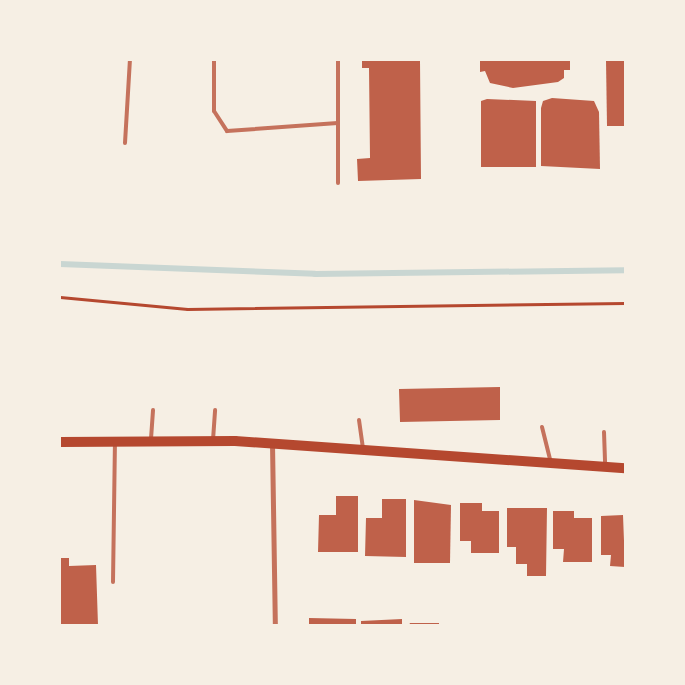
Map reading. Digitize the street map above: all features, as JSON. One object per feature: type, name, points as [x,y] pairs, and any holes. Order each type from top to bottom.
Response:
[{"type":"main road","points":[[60,442],[151,439],[213,440],[625,468]]},
{"type":"street","points":[[272,443],[275,625]]},
{"type":"lane","points":[[125,143],[130,60]]},
{"type":"lane","points":[[214,60],[214,110],[227,131],[338,123]]},
{"type":"lane","points":[[338,60],[338,183]]},
{"type":"lane","points":[[151,439],[153,410]]},
{"type":"lane","points":[[213,440],[215,410]]},
{"type":"lane","points":[[359,420],[363,449]]},
{"type":"lane","points":[[542,427],[551,462]]},
{"type":"lane","points":[[604,432],[605,466]]},
{"type":"lane","points":[[113,582],[115,440]]},
{"type":"path","points":[[60,297],[197,309],[625,303]]},
{"type":"building","points":[[362,60],[420,60],[421,179],[358,181],[357,159],[370,158],[369,68],[362,68]]},
{"type":"building","points":[[480,60],[570,60],[570,70],[564,70],[564,78],[558,82],[513,88],[490,83],[485,71],[480,72]]},
{"type":"building","points":[[606,60],[625,60],[625,126],[607,126]]},
{"type":"building","points":[[552,98],[594,101],[599,112],[600,169],[541,166],[541,108],[543,101]]},
{"type":"building","points":[[487,99],[536,101],[536,167],[481,167],[481,101]]},
{"type":"building","points":[[500,387],[500,420],[400,422],[399,389]]},
{"type":"building","points":[[336,496],[358,496],[358,552],[318,552],[319,515],[336,515]]},
{"type":"building","points":[[382,499],[406,499],[406,557],[365,556],[366,518],[382,518]]},
{"type":"building","points":[[414,500],[451,505],[450,563],[414,563]]},
{"type":"building","points":[[460,503],[482,503],[482,511],[499,511],[499,553],[471,553],[471,541],[460,541]]},
{"type":"building","points":[[507,508],[547,508],[546,576],[527,576],[527,564],[516,564],[516,547],[507,547]]},
{"type":"building","points":[[553,511],[574,511],[574,518],[592,518],[592,562],[563,562],[564,549],[553,549]]},
{"type":"building","points":[[623,515],[625,567],[610,566],[611,555],[601,555],[601,516]]},
{"type":"building","points":[[60,558],[69,558],[69,566],[96,565],[98,625],[60,625]]},
{"type":"building","points":[[309,618],[356,619],[356,625],[309,625]]},
{"type":"building","points":[[402,619],[402,625],[361,625],[361,621]]},
{"type":"building","points":[[410,623],[439,623],[439,625],[409,625]]},
{"type":"waterway","points":[[60,264],[315,274],[625,270]]}]
